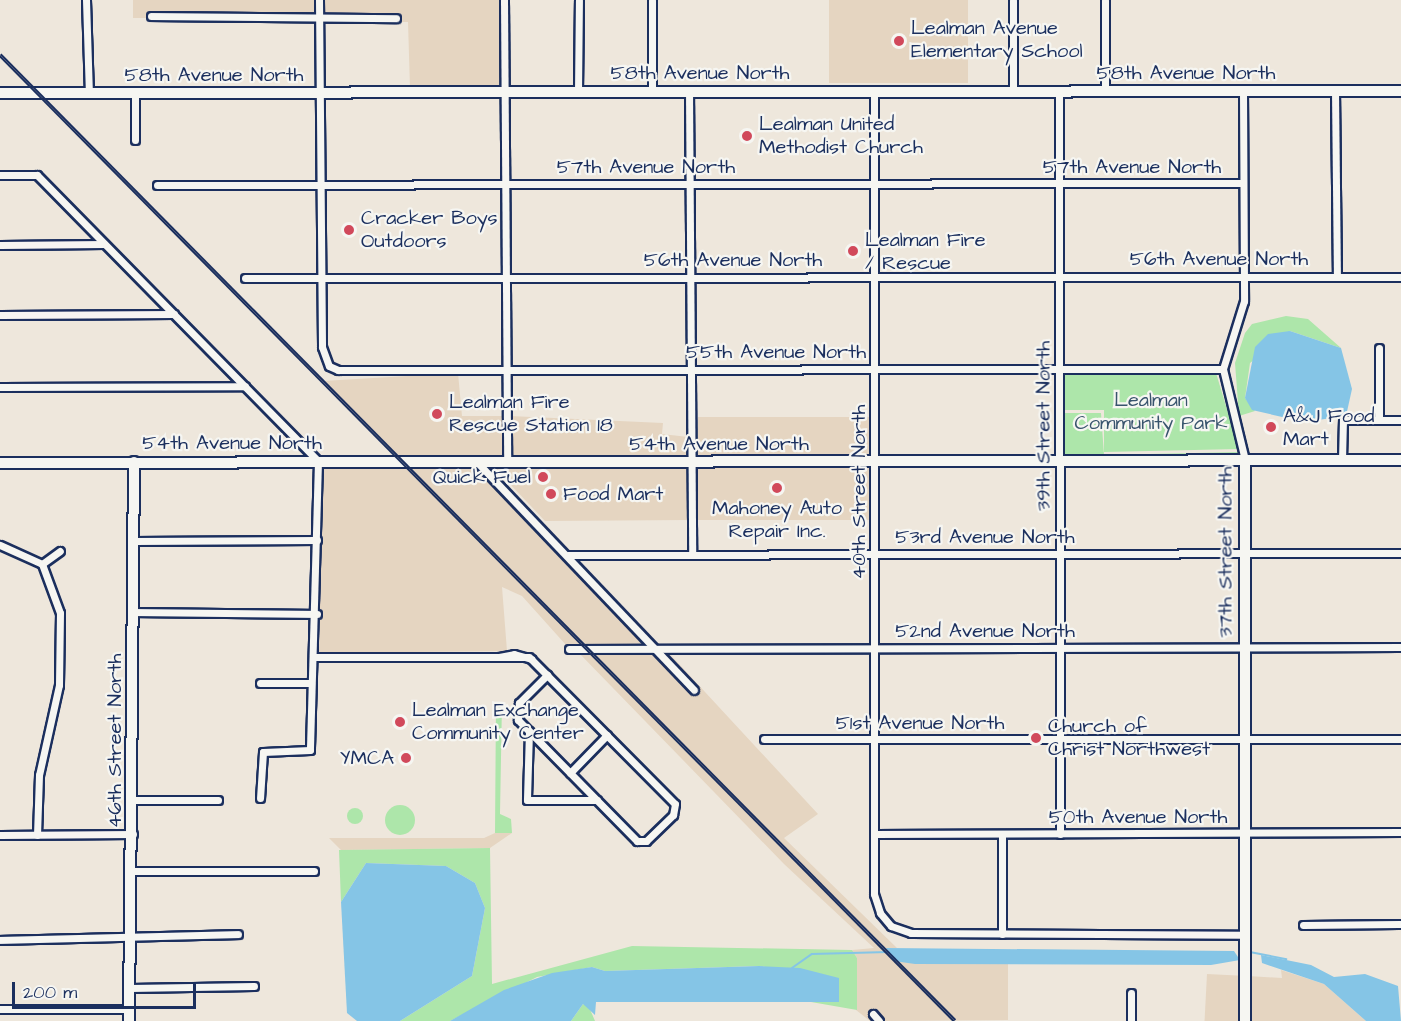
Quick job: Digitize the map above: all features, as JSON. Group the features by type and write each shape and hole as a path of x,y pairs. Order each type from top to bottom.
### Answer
{"street":[{"path":"86,0 89,94"},
{"path":"319,0 321,278"},
{"path":"504,0 507,461"},
{"path":"578,91 579,0"},
{"path":"652,0 652,91"},
{"path":"1013,0 1013,91"},
{"path":"1105,0 1105,91"},
{"path":"151,16 396,18"},
{"name":"40th Street North","path":"874,90 877,462 874,894 891,926 911,933 1002,934"},
{"name":"58th Avenue North","path":"0,93 1401,90"},
{"path":"689,91 692,554"},
{"name":"39th Street North","path":"1059,91 1061,183 1060,834"},
{"path":"1223,369 1241,322 1244,275 1243,91"},
{"path":"1335,91 1337,275"},
{"path":"135,94 135,140"},
{"path":"0,175 37,175 318,461 316,657 311,683 310,750 263,752 261,798"},
{"name":"57th Avenue North","path":"157,185 1242,183"},
{"path":"0,245 104,244"},
{"name":"56th Avenue North","path":"245,278 505,276 876,278 1244,275 1401,277"},
{"name":"55th Avenue North","path":"321,278 322,347 328,366 506,369 1223,369"},
{"path":"0,315 174,314"},
{"path":"1379,348 1379,420"},
{"name":"37th Street North","path":"1223,369 1245,460 1245,1021"},
{"path":"0,387 245,386"},
{"path":"1342,460 1343,420 1401,420"},
{"name":"54th Avenue North","path":"0,463 1401,460"},
{"path":"476,461 657,648 694,690"},
{"name":"46th Street North","path":"129,1021 133,834 134,462"},
{"path":"134,541 317,540"},
{"path":"0,545 42,564 60,613 60,655 55,715 39,775 38,835"},
{"path":"42,564 60,551"},
{"name":"53rd Avenue North","path":"568,555 1401,553"},
{"path":"134,612 317,614"},
{"name":"52nd Avenue North","path":"569,649 1401,647"},
{"path":"316,657 530,658 547,675 607,735 676,808 642,842 597,800 516,717 517,707 547,675"},
{"path":"260,683 311,683"},
{"path":"529,731 527,800 597,800"},
{"path":"570,773 607,735"},
{"name":"51st Avenue North","path":"764,739 1401,739"},
{"path":"133,800 218,800"},
{"name":"50th Avenue North","path":"874,834 1401,832"},
{"path":"0,835 133,834"},
{"path":"1002,834 1002,934 1244,938"},
{"path":"132,871 314,871"},
{"path":"1303,925 1401,924"},
{"path":"0,940 130,941 143,933 238,934"},
{"path":"130,988 254,986"},
{"path":"1131,993 1131,1021"},
{"path":"0,1009 129,1009"},
{"path":"873,1018 879,1021"}],"shaded area":[{"path":"133,0 316,0 316,14 149,13 148,18 133,18"},
{"path":"322,0 501,0 501,88 410,88 408,22 399,22 399,14 322,14"},
{"path":"507,0 510,0 510,88 508,88"},
{"name":"Lealman Avenue Elementary School","path":"829,0 968,0 968,83 829,83"},
{"path":"458,373 462,416 503,416 504,458 400,458 323,381"},
{"path":"510,416 663,423 662,434 688,437 688,458 510,458"},
{"path":"698,417 874,417 874,458 698,458"},
{"path":"322,465 474,465 649,645 566,645 522,596 502,587 507,651 319,653"},
{"path":"492,465 688,465 688,520 545,521"},
{"path":"694,465 874,465 874,520 694,520"},
{"path":"578,652 656,652 694,695 698,690 668,652 818,814 784,838 897,948 886,948 894,960 1008,964 1008,1020 884,1021 872,1009 870,1021 856,1010 857,958 852,950 874,948 784,864"},
{"path":"495,833 512,833 490,848 341,850 329,838 484,838"},
{"path":"1281,970 1324,984 1366,1021 1248,1021 1248,976 1282,978"},
{"path":"1207,974 1242,976 1240,1021 1205,1021"}],"green space":[{"path":"1286,316 1308,319 1341,348 1290,331 1250,363 1245,398 1255,411 1239,416 1235,363 1245,333 1252,324"},
{"name":"Lealman Community Park","path":"1063,371 1216,373 1239,449 1104,452 1104,410 1063,410"},
{"path":"1064,413 1101,413 1104,455 1240,452 1242,457 1064,457"},
{"path":"496,702 502,702 500,814 511,819 512,833 495,833"},
{"path":"400,805 411,809 415,820 411,831 400,835 389,831 385,820 389,809"},
{"path":"355,808 361,810 363,816 361,822 355,824 349,822 347,816 349,810"},
{"path":"490,848 492,984 632,946 852,950 857,958 857,1010 811,1002 838,1002 839,979 821,974 758,966 605,971 592,967 537,977 450,1021 400,1021 472,976 485,908 475,883 446,866 366,863 341,902 339,850"},
{"path":"583,1004 589,1007 595,1021 571,1021"}],"water":[{"path":"1290,331 1341,348 1352,389 1346,416 1304,422 1252,410 1245,398 1255,347 1268,334"},
{"path":"366,863 446,866 475,883 485,908 472,976 400,1021 357,1021 347,1013 341,902"},
{"path":"886,948 1234,951 1240,960 1211,965 915,964 894,961"},
{"path":"1261,955 1311,965 1334,977 1365,974 1398,986 1401,1021 1366,1021 1324,984 1262,963"},
{"path":"759,966 800,968 839,978 839,1002 596,1002 595,1015 583,1004 571,1021 450,1021 504,990 552,973 592,967 605,971"}],"waterway":[{"path":"792,968 812,954 888,952"},
{"path":"1250,952 1286,959"}],"railway":[{"path":"0,55 955,1021"}],"place":[{"name":"Lealman Avenue Elementary School","path":"899,41"},
{"name":"Lealman United Methodist Church","path":"747,136"},
{"name":"Cracker Boys Outdoors","path":"349,230"},
{"name":"Lealman Fire / Rescue","path":"853,251"},
{"name":"Lealman Fire Rescue Station 18","path":"437,414"},
{"name":"A&J Food Mart","path":"1271,427"},
{"name":"Quick Fuel","path":"543,477"},
{"name":"Mahoney Auto Repair Inc.","path":"777,488"},
{"name":"Food Mart","path":"551,494"},
{"name":"Lealman Exchange Community Center","path":"400,722"},
{"name":"Church of Christ Northwest","path":"1036,738"},
{"name":"YMCA","path":"406,758"}]}
